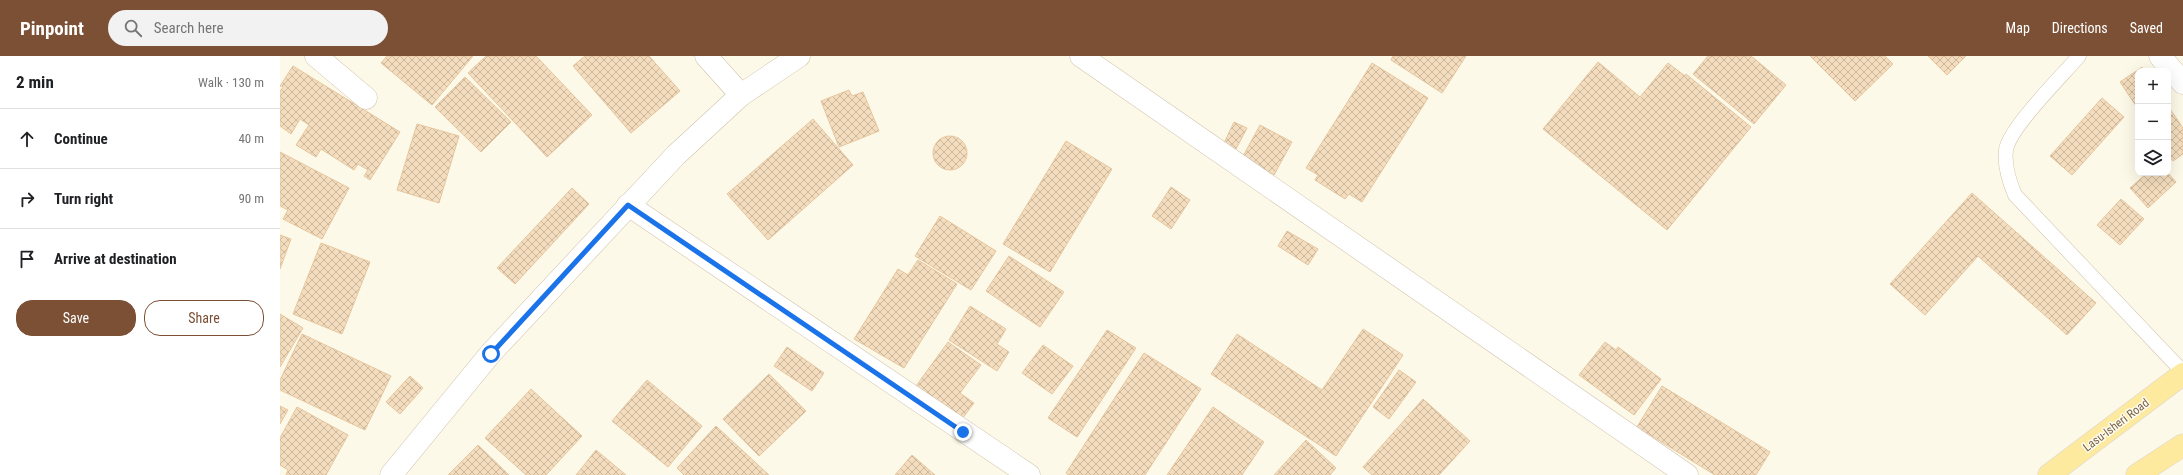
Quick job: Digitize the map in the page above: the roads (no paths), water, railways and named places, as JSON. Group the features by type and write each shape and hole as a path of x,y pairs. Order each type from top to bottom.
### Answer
{"main road":[{"name":"Lasu-Isheri Road","path":"2049,475 2183,373"},
{"path":"2137,475 2183,444"}],"street":[{"path":"316,56 366,98"},
{"path":"706,56 741,95"},
{"path":"391,475 491,354 676,155 741,95 799,56"},
{"path":"1081,56 1687,475"},
{"path":"2160,56 2183,82"},
{"path":"628,205 1029,475"}],"lane":[{"path":"2079,56 2020,123 2006,149 2007,173 2015,195 2183,373"}]}
